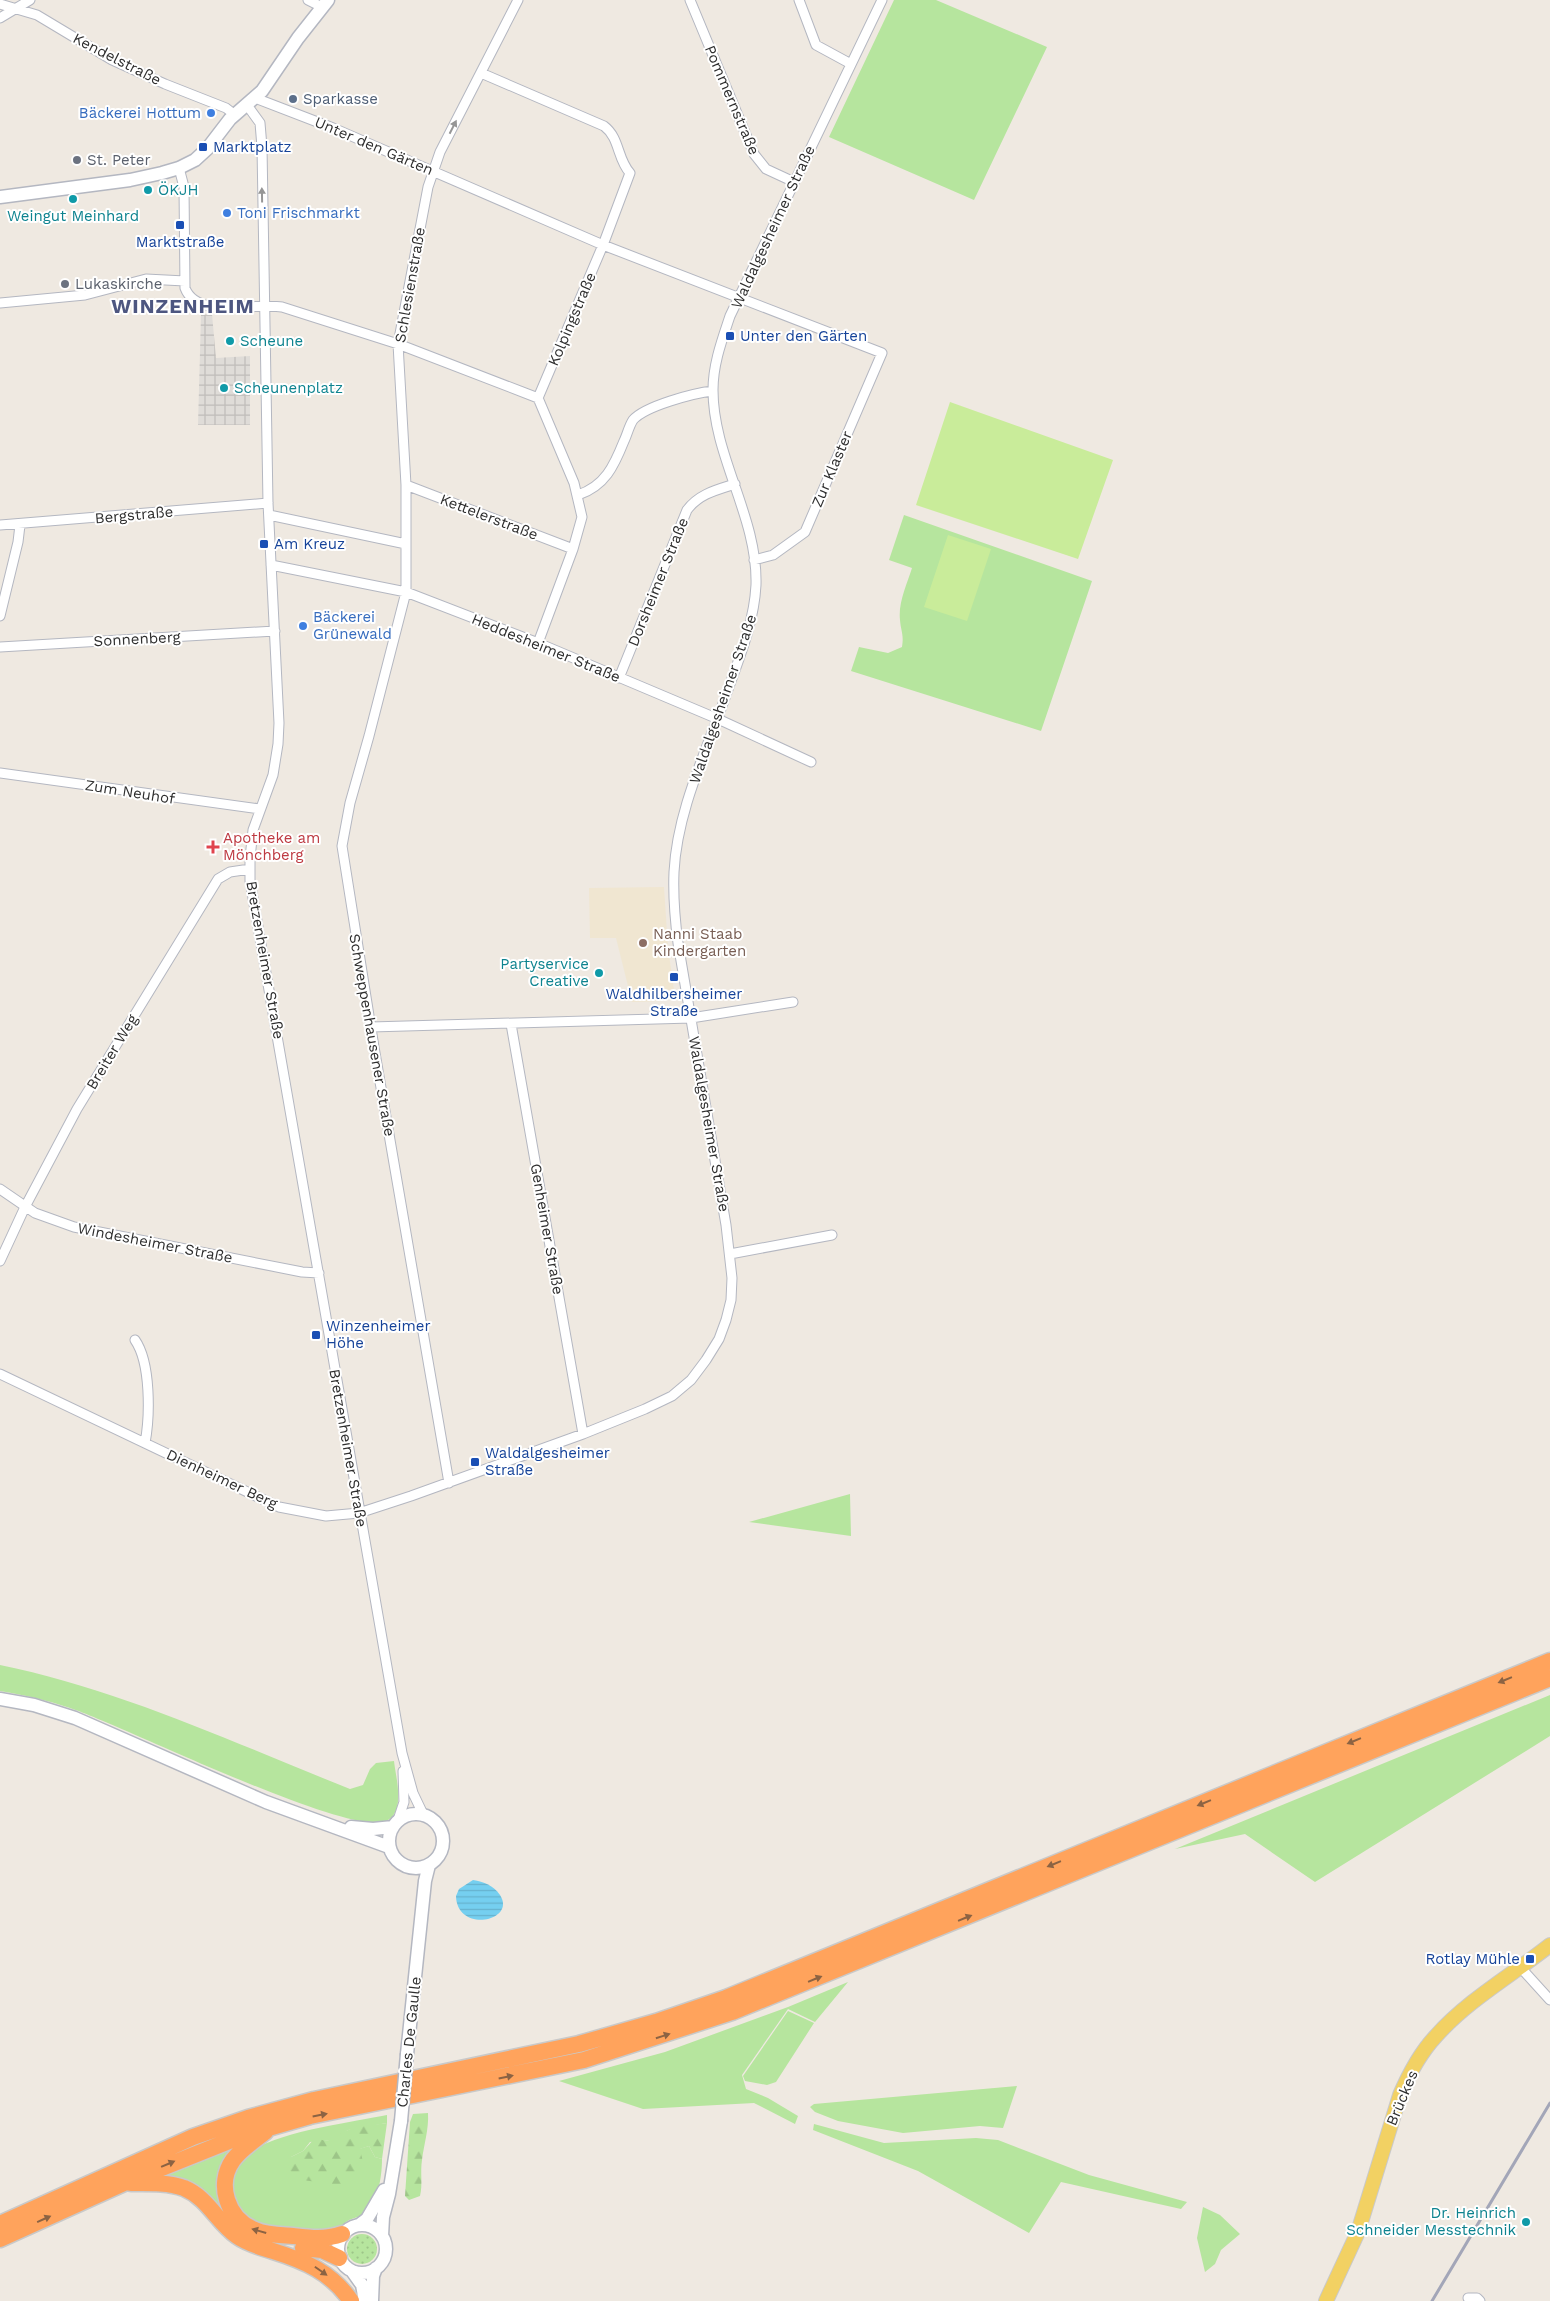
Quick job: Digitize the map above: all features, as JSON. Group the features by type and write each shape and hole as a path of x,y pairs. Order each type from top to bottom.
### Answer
{"highway":[{"path":"0,2224 193,2137 248,2118 314,2100 578,2044 656,2022 726,1998 1550,1662"},
{"path":"0,2239 193,2154 272,2126 584,2060 732,2012 1550,1678"},
{"path":"272,2126 239,2153 230,2166 225,2188 231,2210 242,2222 264,2233 323,2239 342,2234"},
{"path":"124,2183 166,2184 191,2192 205,2202 234,2234 246,2242 312,2265 334,2280 351,2301"},
{"path":"260,2247 322,2250 339,2258"}],"main road":[{"name":"Brückes","path":"1326,2301 1358,2232 1391,2121 1408,2077 1435,2036 1469,2006 1550,1946"}],"street":[{"path":"0,18 30,0"},
{"path":"0,197 130,180 179,168 195,160 208,149 235,115 251,102 325,4 308,0"},
{"name":"Schlesienstraße","path":"406,592 406,485 398,344 432,171 518,0"},
{"name":"Pommernstraße","path":"690,0 754,154 766,169 794,182"},
{"path":"799,0 816,45 851,64"},
{"name":"Waldalgesheimer Straße","path":"359,1513 449,1483 583,1434 646,1409 672,1396 691,1380 715,1346 726,1320 731,1300 730,1254 677,935 674,872 685,811 751,622 756,584 751,541 718,430 713,391 717,356 730,316 882,0"},
{"name":"Kendelstraße","path":"0,4 37,15 112,60 165,84 226,108 235,115"},
{"name":"Kolpingstraße","path":"481,73 611,130 624,166 630,173 603,245 538,398"},
{"name":"Unter den Gärten","path":"251,102 333,128 603,245 882,353"},
{"name":"Bretzenheimer Straße","path":"251,102 261,128 268,503 279,736 272,775 253,830 250,869 359,1513 402,1753 413,1792 423,1814"},
{"path":"179,168 184,187 185,288 190,296 204,306 216,308 264,305 282,308 398,344 538,398 578,495 581,523 538,642"},
{"path":"0,303 85,296 146,279 185,281"},
{"name":"Zur Klaster","path":"754,560 773,556 805,532 882,353"},
{"path":"578,495 597,487 606,477 614,466 635,418 655,408 692,395 713,391"},
{"name":"Dorsheimer Straße","path":"619,678 687,510 692,502 704,494 735,484"},
{"name":"Kettelerstraße","path":"406,485 573,549"},
{"name":"Bergstraße","path":"0,525 20,525 268,503"},
{"path":"269,515 406,544"},
{"path":"0,616 18,542 20,525"},
{"name":"Heddesheimer Straße","path":"271,565 406,592 538,642 718,719 811,762"},
{"name":"Schweppenhausener Straße","path":"406,592 350,803 343,838 344,862 449,1483"},
{"name":"Sonnenberg","path":"0,647 275,631"},
{"name":"Zum Neuhof","path":"0,773 260,809"},
{"name":"Breiter Weg","path":"0,1261 25,1207 77,1109 218,879 230,872 250,869"},
{"path":"371,1027 691,1018 793,1002"},
{"name":"Genheimer Straße","path":"511,1024 583,1434"},
{"name":"Windesheimer Straße","path":"0,1189 25,1207 49,1219 98,1234 302,1272 319,1273"},
{"path":"730,1254 832,1234"},
{"path":"135,1340 142,1350 145,1362 148,1428 146,1443"},
{"name":"Dienheimer Berg","path":"0,1374 279,1507 326,1516 359,1513"},
{"path":"0,1699 34,1706 75,1718 266,1802 389,1847"},
{"name":"Bretzenheimer Straße","path":"395,1824 404,1802 402,1753"},
{"path":"319,1821 362,1828 395,1824 410,1814 423,1814 434,1820 443,1835 441,1853 429,1865 419,1868 409,1867 397,1860 389,1847 389,1836 395,1824"},
{"name":"Charles De Gaulle","path":"382,2236 383,2217 394,2167 401,2121 421,1916 429,1865"},
{"name":"Charles De Gaulle","path":"409,1867 417,1886 421,1916"},
{"path":"1521,1968 1550,2000"},
{"name":"Charles De Gaulle","path":"358,2225 367,2219 376,2207 394,2167"},
{"path":"365,2301 362,2285 339,2258 338,2246 342,2234 358,2225 372,2227 382,2236 385,2243 385,2255 373,2276 372,2301"},
{"path":"352,2271 362,2273 376,2268"},
{"path":"1468,2298 1477,2298 1480,2301"}],"shaded area":[{"name":"Scheunenplatz","path":"212,314 216,358 250,356 250,425 198,425 201,315"},
{"name":"Nanni Staab Kindergarten","path":"664,887 668,948 674,990 672,998 666,1001 632,1002 616,938 590,938 589,888"}],"green space":[{"path":"894,0 936,0 1047,47 974,200 829,137"},
{"path":"950,402 1113,460 1078,559 916,505"},
{"path":"904,515 1092,581 1041,731 851,671 859,647 888,653 902,647 900,607 912,568 889,560"},
{"path":"948,535 991,549 967,621 924,607"},
{"path":"850,1494 851,1536 749,1522"},
{"path":"0,1665 45,1675 133,1703 221,1736 350,1789 363,1785 370,1769 376,1763 394,1761 398,1786 396,1810 392,1817 386,1821 364,1822 328,1813 283,1797 97,1718 53,1703 0,1691"},
{"path":"1550,1695 1550,1736 1315,1882 1245,1834 1175,1849"},
{"path":"848,1982 815,2022 788,2009 742,2075 746,2089 768,2098 798,2116 795,2124 754,2103 643,2109 559,2081 665,2052 788,2007"},
{"path":"788,2011 814,2023 776,2082 767,2085 745,2081 743,2076"},
{"path":"1017,2086 1003,2128 980,2126 903,2133 838,2121 815,2112 810,2107 814,2104"},
{"path":"428,2113 421,2165 420,2196 409,2200 405,2196 410,2122 413,2114"},
{"path":"387,2115 387,2123 348,2130 334,2140 310,2142 303,2151 291,2157 359,2149 369,2146 375,2157 382,2159 381,2174 376,2197 363,2215 349,2220 335,2229 318,2231 270,2227 255,2223 243,2213 234,2197 233,2178 236,2169 249,2153 277,2139 295,2134"},
{"path":"387,2123 382,2159 375,2157 369,2146 360,2149 363,2162 357,2182 348,2186 302,2180 282,2165 291,2157 303,2151 316,2137 329,2140 352,2128"},
{"path":"814,2124 884,2143 976,2138 998,2140 1089,2175 1187,2202 1181,2209 1061,2182 1029,2233 918,2171 813,2130"},
{"path":"233,2148 227,2157 227,2214 159,2175"},
{"path":"1203,2207 1220,2215 1240,2234 1221,2250 1215,2264 1205,2272 1197,2238"},
{"path":"362,2234 373,2238 377,2249 373,2260 362,2264 351,2260 347,2249 351,2238"}],"water":[{"path":"473,1880 488,1884 500,1895 503,1904 500,1911 494,1917 485,1920 475,1919 466,1916 459,1908 456,1896 459,1889"}],"railway":[{"path":"1432,2301 1550,2103"}],"place":[{"name":"Sparkasse","path":"293,99"},
{"name":"Bäckerei Hottum","path":"211,113"},
{"name":"Marktplatz","path":"203,147"},
{"name":"St. Peter","path":"77,160"},
{"name":"ÖKJH","path":"148,190"},
{"name":"Weingut Meinhard","path":"73,199"},
{"name":"Toni Frischmarkt","path":"227,213"},
{"name":"Marktstraße","path":"180,225"},
{"name":"Lukaskirche","path":"65,284"},
{"name":"Unter den Gärten","path":"730,336"},
{"name":"Scheune","path":"230,341"},
{"name":"Scheunenplatz","path":"224,388"},
{"name":"Am Kreuz","path":"264,544"},
{"name":"Bäckerei Grünewald","path":"303,626"},
{"name":"Apotheke am Mönchberg","path":"213,847"},
{"name":"Nanni Staab Kindergarten","path":"643,943"},
{"name":"Partyservice Creative","path":"599,973"},
{"name":"Waldhilbersheimer Straße","path":"674,977"},
{"name":"Winzenheimer Höhe","path":"316,1335"},
{"name":"Waldalgesheimer Straße","path":"475,1462"},
{"name":"Rotlay Mühle","path":"1530,1959"},
{"name":"Dr. Heinrich Schneider Messtechnik","path":"1526,2222"}],"district":[{"name":"WINZENHEIM","path":"183,306"}]}
